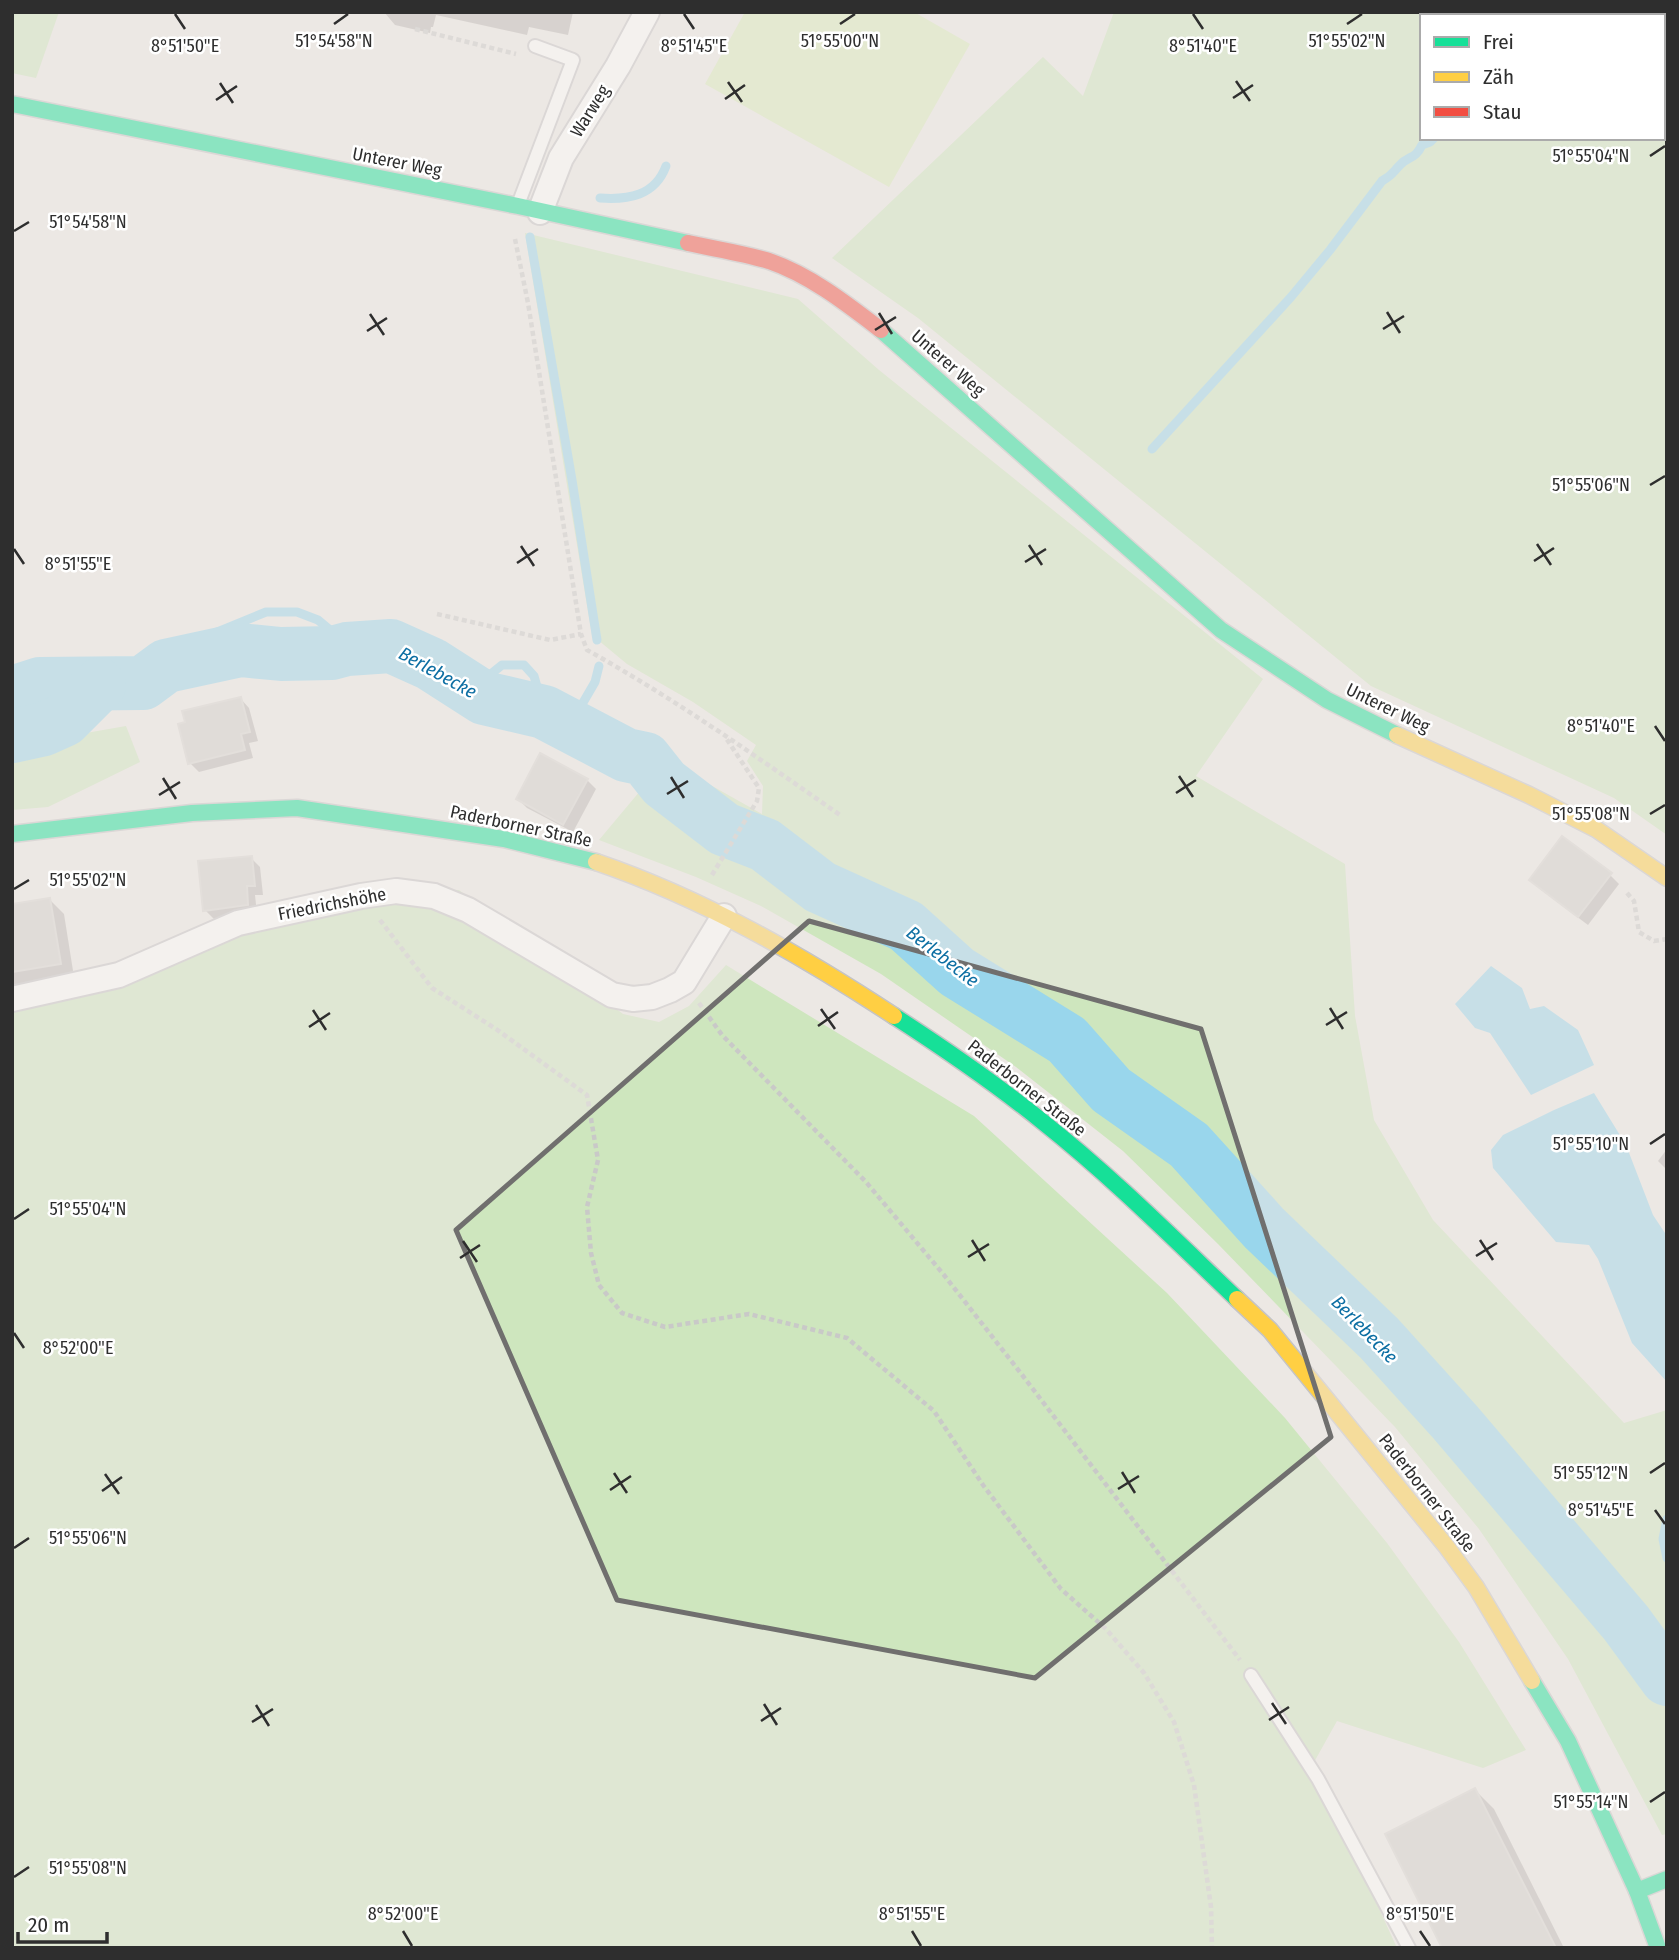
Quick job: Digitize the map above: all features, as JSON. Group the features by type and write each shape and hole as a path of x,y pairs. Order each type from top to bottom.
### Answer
{"main road":[{"name":"Unterer Weg","path":"12,104 529,209 768,261 792,271 861,313 901,346 1221,630 1327,700 1596,829 1667,878"},
{"name":"Paderborner Straße","path":"12,834 192,813 297,808 504,839 598,863 724,915 840,980 948,1051 1042,1121 1116,1184 1270,1330 1438,1536 1476,1587 1568,1741 1637,1891 1658,1948"},
{"path":"1637,1891 1667,1879"},
{"path":"1648,1919 1667,1915"}],"street":[{"name":"Warweg","path":"529,209 618,65 647,12"},
{"name":"Friedrichshöhe","path":"12,999 119,975 238,923 396,891 434,897 468,910 612,995 633,999 652,997 684,982"},
{"path":"684,982 724,915"}],"lane":[{"path":"529,209 573,60 535,46"},
{"path":"1251,1675 1318,1779 1409,1948"}],"path":[{"path":"415,29 518,55"},
{"path":"529,209 514,238 528,303 581,634 587,650 723,734 840,815"},
{"path":"437,614 550,640 581,634"},
{"path":"722,857 754,807 759,788 723,734"},
{"path":"1624,891 1634,901 1639,932 1654,941 1667,939"},
{"path":"361,896 432,988 496,1029 587,1095 598,1160 587,1207 591,1253 599,1285 622,1313 664,1327 750,1314 847,1338 934,1411 983,1485 1061,1589 1106,1629 1144,1673 1174,1723 1194,1785 1211,1907 1212,1948"},
{"path":"684,982 722,1035 866,1182 936,1265 1024,1376 1251,1675"}],"highlighted area":[{"path":"809,921 1201,1029 1331,1437 1035,1678 617,1600 456,1230"}],"green space":[{"path":"12,12 59,12 36,78 12,73"},
{"path":"745,12 914,12 970,44 889,187 705,84"},
{"path":"1114,12 1667,12 1667,835 1614,798 1371,686 918,318 832,258 1043,57 1083,96"},
{"path":"525,233 798,299 879,370 1263,679 1196,776 1345,864 1355,1016 1374,1120 1433,1220 1624,1423 1667,1410 1667,1834 1662,1835 1568,1659 1479,1529 1395,1427 1218,1244 1123,1151 1016,1067 881,974 761,906 696,877 599,840 666,760 762,814 763,786 747,761 756,745 693,702 627,664 592,635"},
{"path":"126,726 140,762 48,807 12,810 12,746"},
{"path":"394,889 459,890 623,1014 659,1022 689,1006 726,965 974,1116 1167,1293 1285,1418 1387,1543 1459,1642 1526,1750 1483,1768 1337,1721 1313,1764 1397,1948 12,1948 12,1006 270,922"}],"water":[{"path":"1491,966 1522,988 1530,1009 1544,1006 1578,1030 1594,1065 1531,1095 1490,1033 1475,1028 1455,1004"},
{"path":"1594,1093 1626,1145 1653,1215 1667,1236 1667,1382 1632,1343 1598,1259 1589,1245 1556,1242 1493,1168 1491,1150 1503,1135"}],"building":[{"path":"241,697 250,732 241,734 245,750 188,764 178,724 185,722 182,711"},
{"path":"540,753 588,779 563,825 516,799"},
{"path":"1562,836 1612,873 1578,917 1529,880"},
{"path":"252,856 255,886 247,886 248,905 203,911 198,861"},
{"path":"50,898 61,964 12,972 12,904"},
{"path":"1475,1788 1556,1948 1442,1948 1385,1834"}],"waterway":[{"path":"1152,449 1291,297 1382,181 1417,153 1422,145 1432,140"},
{"path":"600,198 630,197 648,190 666,166"},
{"path":"530,237 597,640"},
{"path":"166,666 193,642 266,612 297,612 318,620 342,640 347,649"},
{"name":"Berlebecke","path":"12,693 40,684 143,683 166,666 240,650 281,654 332,653 347,649 391,646 431,664 484,698 544,712 626,755 645,759 664,783 724,829 765,845 820,887 906,926 957,972 1067,1040 1111,1090 1189,1145 1264,1228 1379,1338 1455,1422 1626,1623 1667,1679"},
{"path":"471,690 502,665 524,665 534,676 544,712"},
{"path":"570,725 595,682 599,666"},
{"path":"12,736 44,729 64,720 99,685"},
{"path":"1667,1519 1663,1539 1667,1558"},
{"name":"Berlebecke","path":"1663,1673 1667,1671"}],"traffic: fast":[{"path":"12,104 688,243"},
{"path":"881,330 1221,630 1327,700 1397,735"},
{"path":"12,834 192,813 297,808 504,839 596,862"},
{"path":"894,1016 988,1080 1068,1143 1142,1208 1237,1299"},
{"path":"1532,1681 1568,1741 1637,1891 1658,1948"},
{"path":"1637,1891 1667,1879"}],"traffic: slow":[{"path":"1397,735 1529,795 1596,829 1667,878"},
{"path":"596,862 712,910 787,950 894,1016"},
{"path":"1237,1299 1270,1330 1446,1546 1476,1587 1532,1681"}],"traffic: jam":[{"path":"688,243 749,256 784,267 828,291 881,330"}]}
